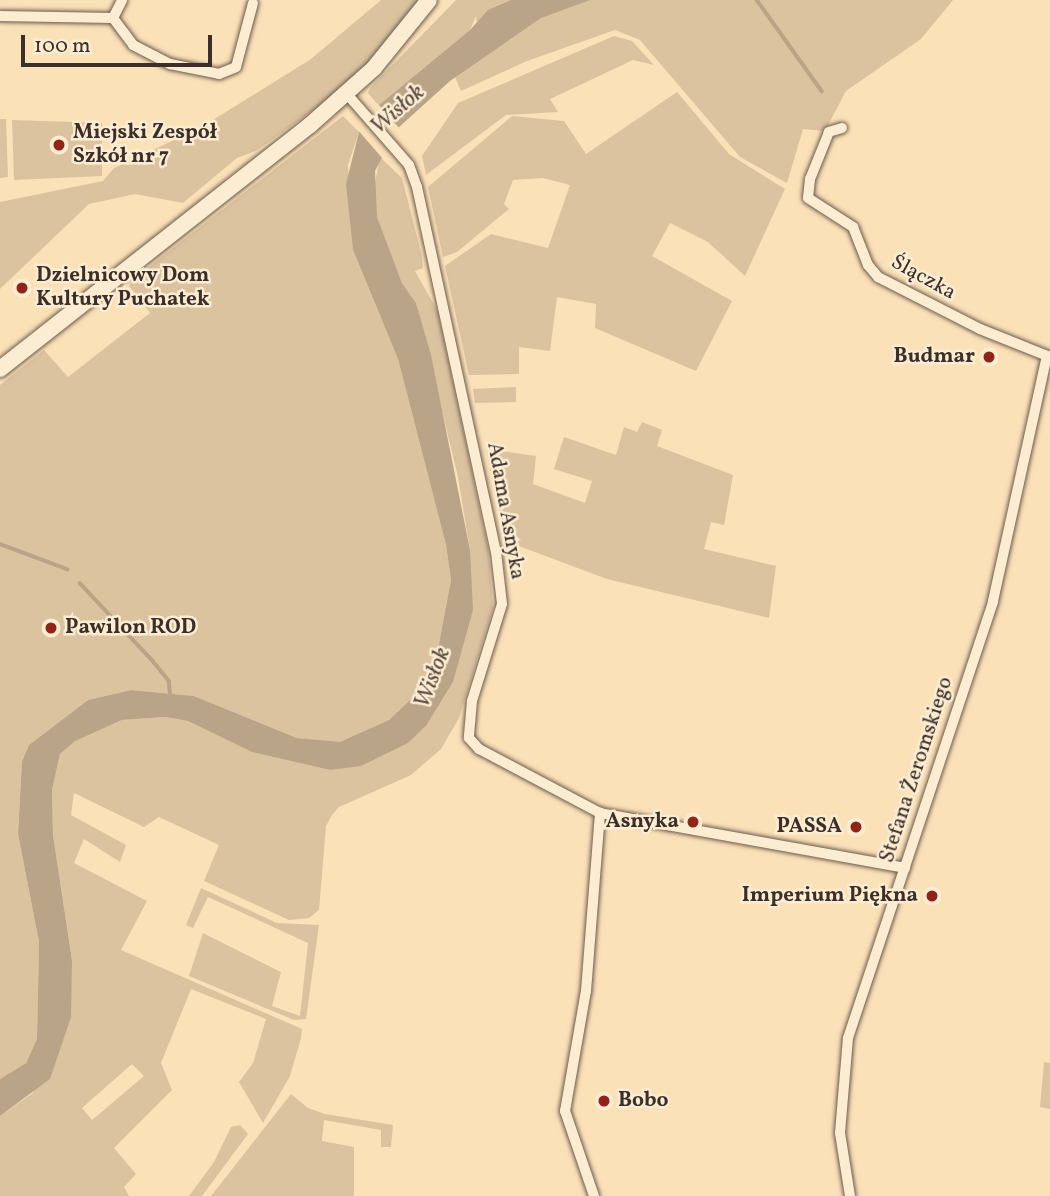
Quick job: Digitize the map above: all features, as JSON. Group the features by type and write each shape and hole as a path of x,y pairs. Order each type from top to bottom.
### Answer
{"street":[{"path":"113,18 122,0"},
{"path":"0,369 351,98 429,0"},
{"path":"113,18 132,45 170,64 219,74 236,67 253,3"},
{"path":"0,16 113,18"},
{"name":"Adama Asnyka","path":"351,98 409,164 461,386 501,595 491,651 472,701 469,738 479,749 600,813 905,868"},
{"name":"Ślączka","path":"842,128 829,132 810,179 808,198 853,227 868,265 878,277 980,329 1048,357"},
{"name":"Stefana Żeromskiego","path":"850,1196 840,1132 843,1061 860,996 993,601 1048,357"},
{"path":"594,1196 565,1111 586,991 600,813"}],"shaded area":[{"path":"381,0 429,0 348,85 256,151 237,158 183,203 135,194 89,204 0,289 0,202 103,181 114,168 200,128 311,59"},
{"path":"456,0 953,0 921,39 846,91 825,131 803,129 787,183 740,157 640,40 615,30 527,61 461,91 453,72 481,52 476,16 470,30 379,106 368,93 370,88"},
{"path":"614,36 632,41 654,65 633,60 550,99 558,112 506,115 426,175 422,156 458,103"},
{"path":"677,92 729,154 785,189 745,276 708,242 670,223 652,256 732,301 696,371 595,328 596,304 557,297 550,351 519,347 519,374 469,375 445,266 491,234 548,248 570,185 543,178 513,180 504,204 509,209 457,252 443,257 428,187 512,116 564,121 586,154"},
{"path":"343,116 359,132 348,165 353,250 398,359 446,545 451,580 435,665 411,699 389,720 340,743 297,738 194,696 131,690 88,700 29,745 22,761 18,834 39,942 37,1039 26,1063 0,1079 0,385 44,350 68,377 150,313 129,286 132,280"},
{"path":"0,119 6,119 8,177 0,178"},
{"path":"12,120 102,123 102,176 14,180"},
{"path":"380,157 402,178 422,256 423,268 415,271 438,312 488,548 493,607 459,718 441,749 411,775 339,807 332,815 326,826 319,910 309,918 289,920 204,881 219,845 159,817 144,827 74,793 71,815 126,845 120,862 84,839 74,863 147,901 121,950 302,1029 301,1038 290,1076 263,1123 239,1082 253,1063 266,1019 191,989 161,1063 172,1090 114,1148 136,1174 124,1187 129,1196 0,1196 0,1116 33,1093 72,959 53,835 52,790 60,754 75,740 122,720 165,717 188,721 253,752 330,770 408,743 426,726 453,682 470,550 458,477 416,303 402,283 376,216 374,188","holes":["132,1064 144,1076 92,1120 82,1108"]},
{"path":"516,387 516,402 475,403 473,389"},
{"path":"642,422 662,430 657,446 733,475 724,525 711,522 704,549 776,566 769,618 607,579 505,541 486,449 536,456 533,484 585,503 592,481 554,469 564,437 616,455 624,427 637,432"},
{"path":"201,888 277,923 319,925 306,1019 294,1020 189,976 203,933 281,972 272,1006 300,1016 308,943 208,897 193,928 186,925"},
{"path":"1044,1062 1050,1063 1050,1109 1040,1107"},
{"path":"291,1094 308,1108 325,1114 393,1125 391,1147 381,1147 381,1130 324,1120 322,1141 354,1147 354,1196 211,1196"},
{"path":"240,1125 248,1134 202,1196 189,1196 214,1162 231,1127"}],"water":[{"name":"Wisłok","path":"511,0 590,0 541,18 450,81 398,128 375,171 377,217 402,283 416,303 431,355 470,550 473,610 453,682 426,726 408,743 361,766 330,770 252,752 188,721 165,717 122,720 75,741 60,754 52,790 53,835 72,960 71,1017 50,1079 0,1116 0,1079 26,1063 37,1039 39,942 18,834 22,761 29,745 88,700 131,690 194,696 297,738 340,742 389,720 411,699 435,665 451,580 446,545 398,359 353,250 346,184 359,132 378,106 470,30 488,10"}],"pier":[{"path":"377,103 401,130 383,159 357,129"}],"waterway":[{"path":"757,0 822,91"},
{"path":"0,544 67,569"},
{"path":"80,583 169,681 171,697"}],"place":[{"name":"Miejski Zespół Szkół nr 7","path":"59,145"},
{"name":"Dzielnicowy Dom Kultury Puchatek","path":"22,288"},
{"name":"Budmar","path":"989,357"},
{"name":"Pawilon ROD","path":"51,628"},
{"name":"Asnyka","path":"693,822"},
{"name":"PASSA","path":"856,827"},
{"name":"Imperium Piękna","path":"932,896"},
{"name":"Bobo","path":"604,1101"}]}
